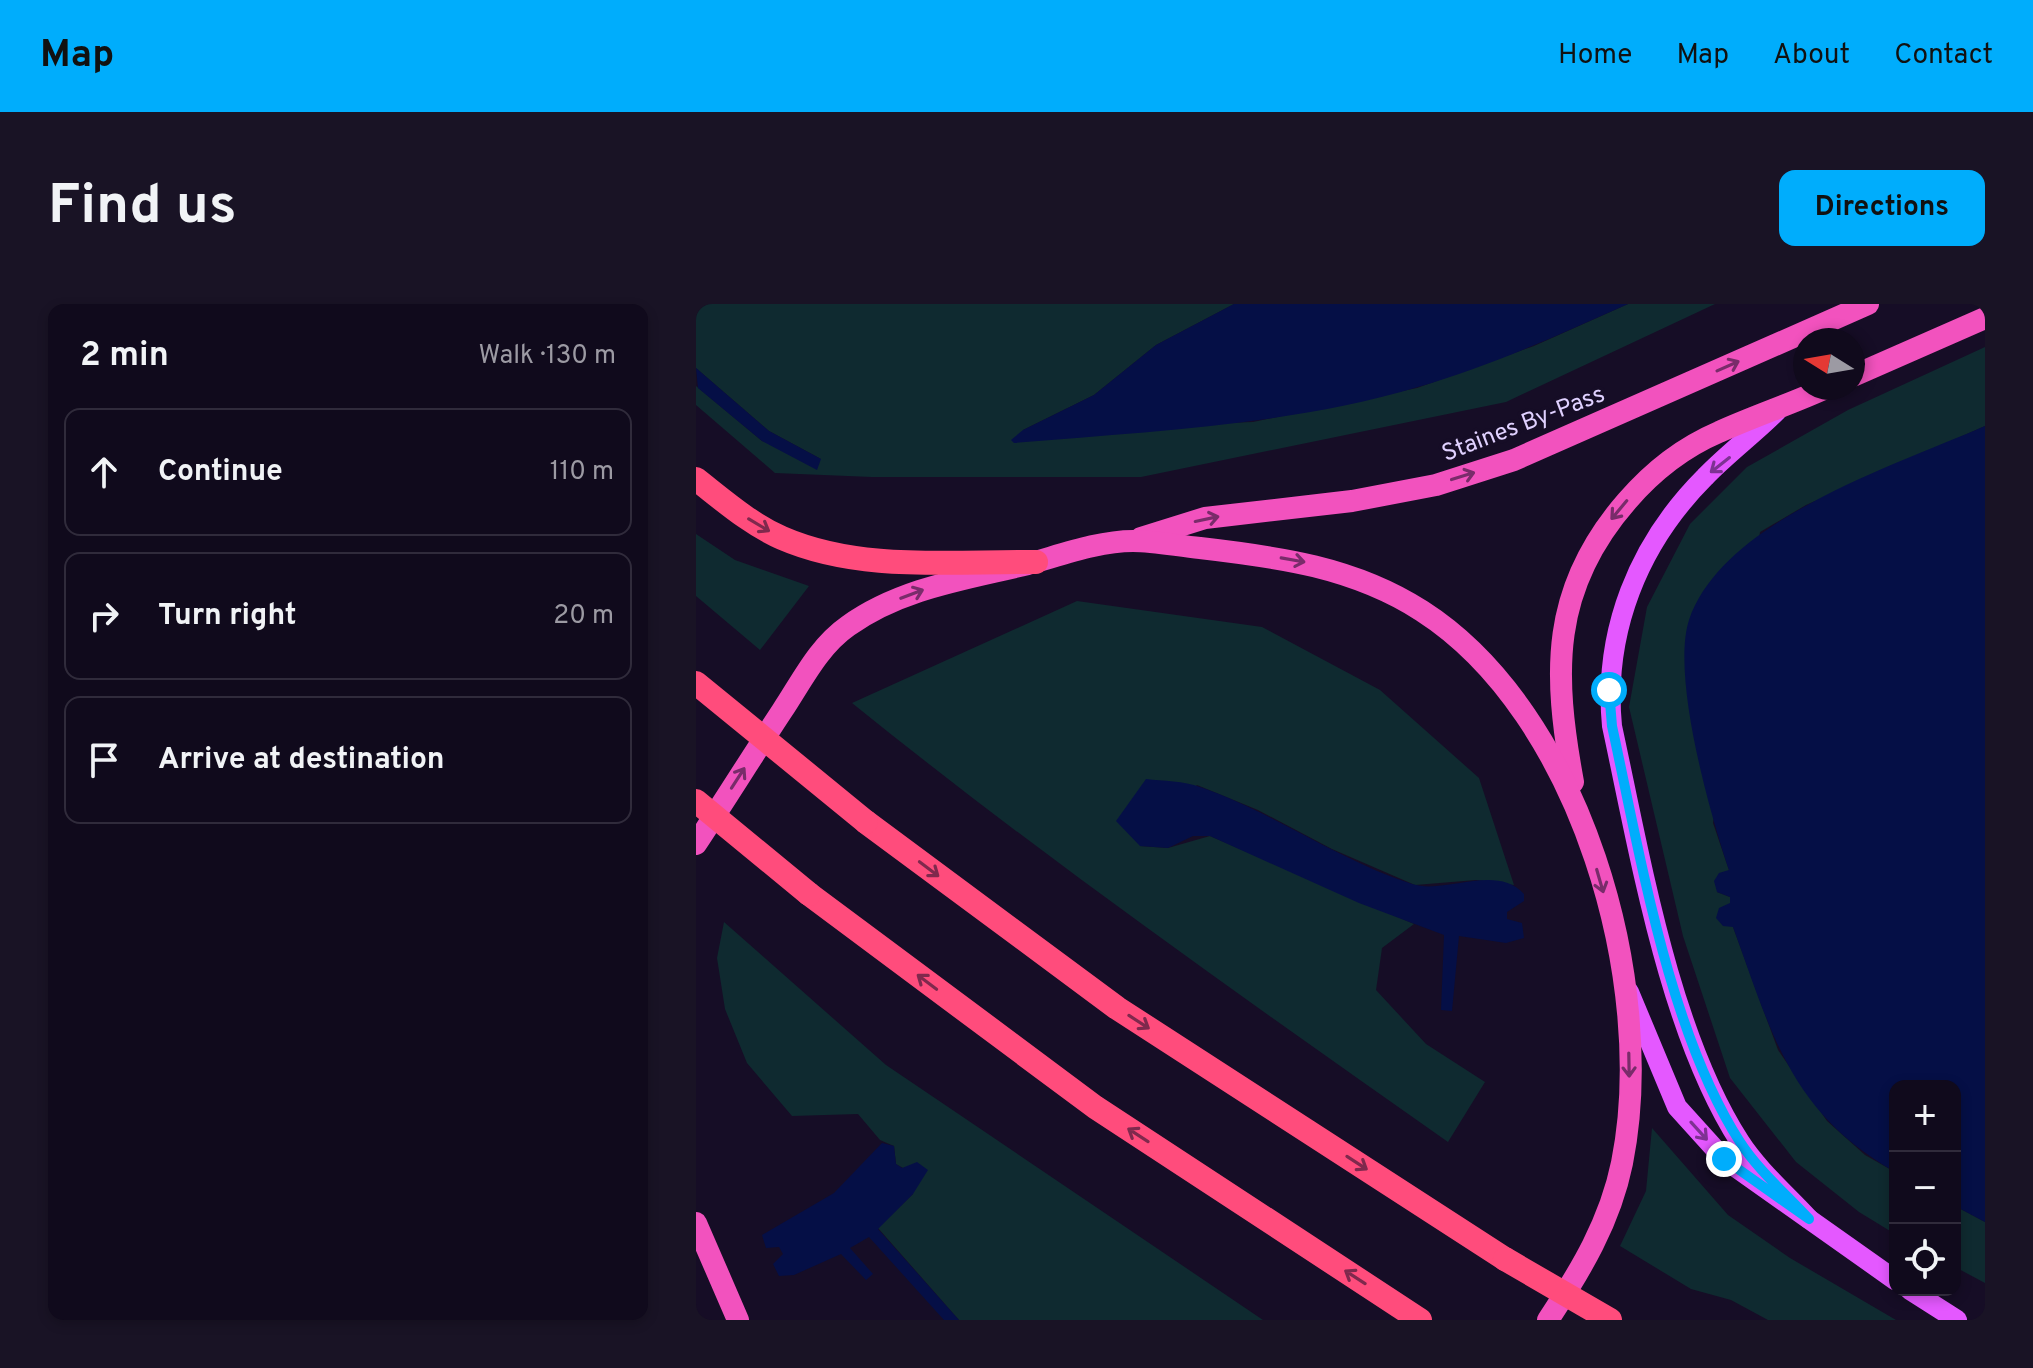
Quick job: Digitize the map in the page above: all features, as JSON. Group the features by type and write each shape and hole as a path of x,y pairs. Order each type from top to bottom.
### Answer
{"highway":[{"name":"Staines By-Pass","path":"1132,541 1205,518 1352,501 1436,485 1514,460 1868,304"},
{"path":"1865,371 1985,318"},
{"path":"1548,1320 1599,1238 1622,1161 1629,1075 1627,987 1578,807 1565,736 1561,652 1575,582 1588,553 1612,518 1664,464 1718,432 1800,400"},
{"path":"696,479 751,521 779,537 845,558 1036,562"},
{"path":"696,844 815,657 846,627 887,604 946,581 1132,541 1310,564 1349,575 1422,611 1468,648 1511,696 1541,737 1578,807"},
{"path":"696,683 866,822 1117,1008 1505,1259 1610,1320"},
{"path":"696,801 809,894 1095,1107 1420,1320"},
{"path":"696,1223 738,1320"}],"main road":[{"path":"1777,411 1681,503 1653,545 1632,583 1621,615 1609,690 1612,726 1658,922 1704,1076 1742,1144 1809,1219"},
{"path":"1627,987 1677,1107 1724,1159 1889,1276"},
{"path":"1919,1296 1957,1320"}],"green space":[{"path":"696,304 1234,304 1156,345 1094,395 1023,430 1253,422 1417,388 1534,346 1628,304 1715,304 1506,402 1141,477 872,477 775,473 696,405 696,386 762,441 821,459 769,431 696,368"},
{"path":"1985,347 1985,426 1806,505 1760,532 1713,823 1729,870 1717,892 1730,897 1733,927 1778,1050 1827,1121 1865,1155 1889,1169 1889,1230 1859,1212 1796,1162 1730,1078 1683,936 1629,707 1647,607 1690,524 1747,467 1848,410"},
{"path":"696,534 735,560 809,586 760,650 696,596"},
{"path":"1077,601 1262,627 1380,690 1479,778 1514,885 1476,880 1415,885 1332,849 1258,810 1197,785 1140,846 1168,848 1210,836 1414,924 1382,948 1376,990 1426,1044 1485,1082 1448,1142 1072,873 852,703"},
{"path":"724,922 886,1065 1263,1320 959,1320 878,1228 913,1194 903,1168 896,1164 894,1146 880,1140 858,1114 792,1116 747,1063 725,1009 717,958"},
{"path":"1652,1128 1728,1215 1790,1258 1896,1320 1768,1320 1731,1300 1691,1289 1620,1246 1646,1191"},
{"path":"1961,1209 1985,1222 1985,1283 1961,1270"}],"shaded area":[{"path":"1234,304 1628,304 1471,370 1369,400 1319,411 1218,425 1014,443 1011,440 1023,430 1094,395 1156,345"},
{"path":"696,368 769,431 821,459 817,470 762,441 698,388"},
{"path":"1985,426 1985,1222 1961,1209 1961,1080 1889,1080 1889,1168 1859,1149 1831,1123 1789,1067 1760,1002 1733,927 1723,926 1716,918 1719,908 1730,903 1730,897 1717,892 1714,881 1719,873 1729,870 1703,781 1689,709 1685,645 1689,620 1708,585 1737,553 1774,525 1860,479"},
{"path":"1146,779 1187,784 1227,797 1358,862 1412,884 1439,886 1485,880 1513,885 1524,894 1524,901 1507,912 1507,919 1522,923 1524,938 1506,943 1459,936 1452,1011 1441,1010 1444,935 1359,903 1210,836 1193,836 1168,848 1140,846 1116,821"},
{"path":"882,1143 894,1146 896,1164 902,1168 917,1162 928,1170 913,1194 878,1229 959,1320 944,1320 869,1237 850,1248 873,1274 866,1280 841,1254 794,1275 779,1276 773,1264 783,1254 779,1247 766,1248 762,1235 834,1193"}],"route":[{"path":"1609,690 1612,726 1661,937 1704,1076 1742,1144 1809,1219 1724,1159"}]}
